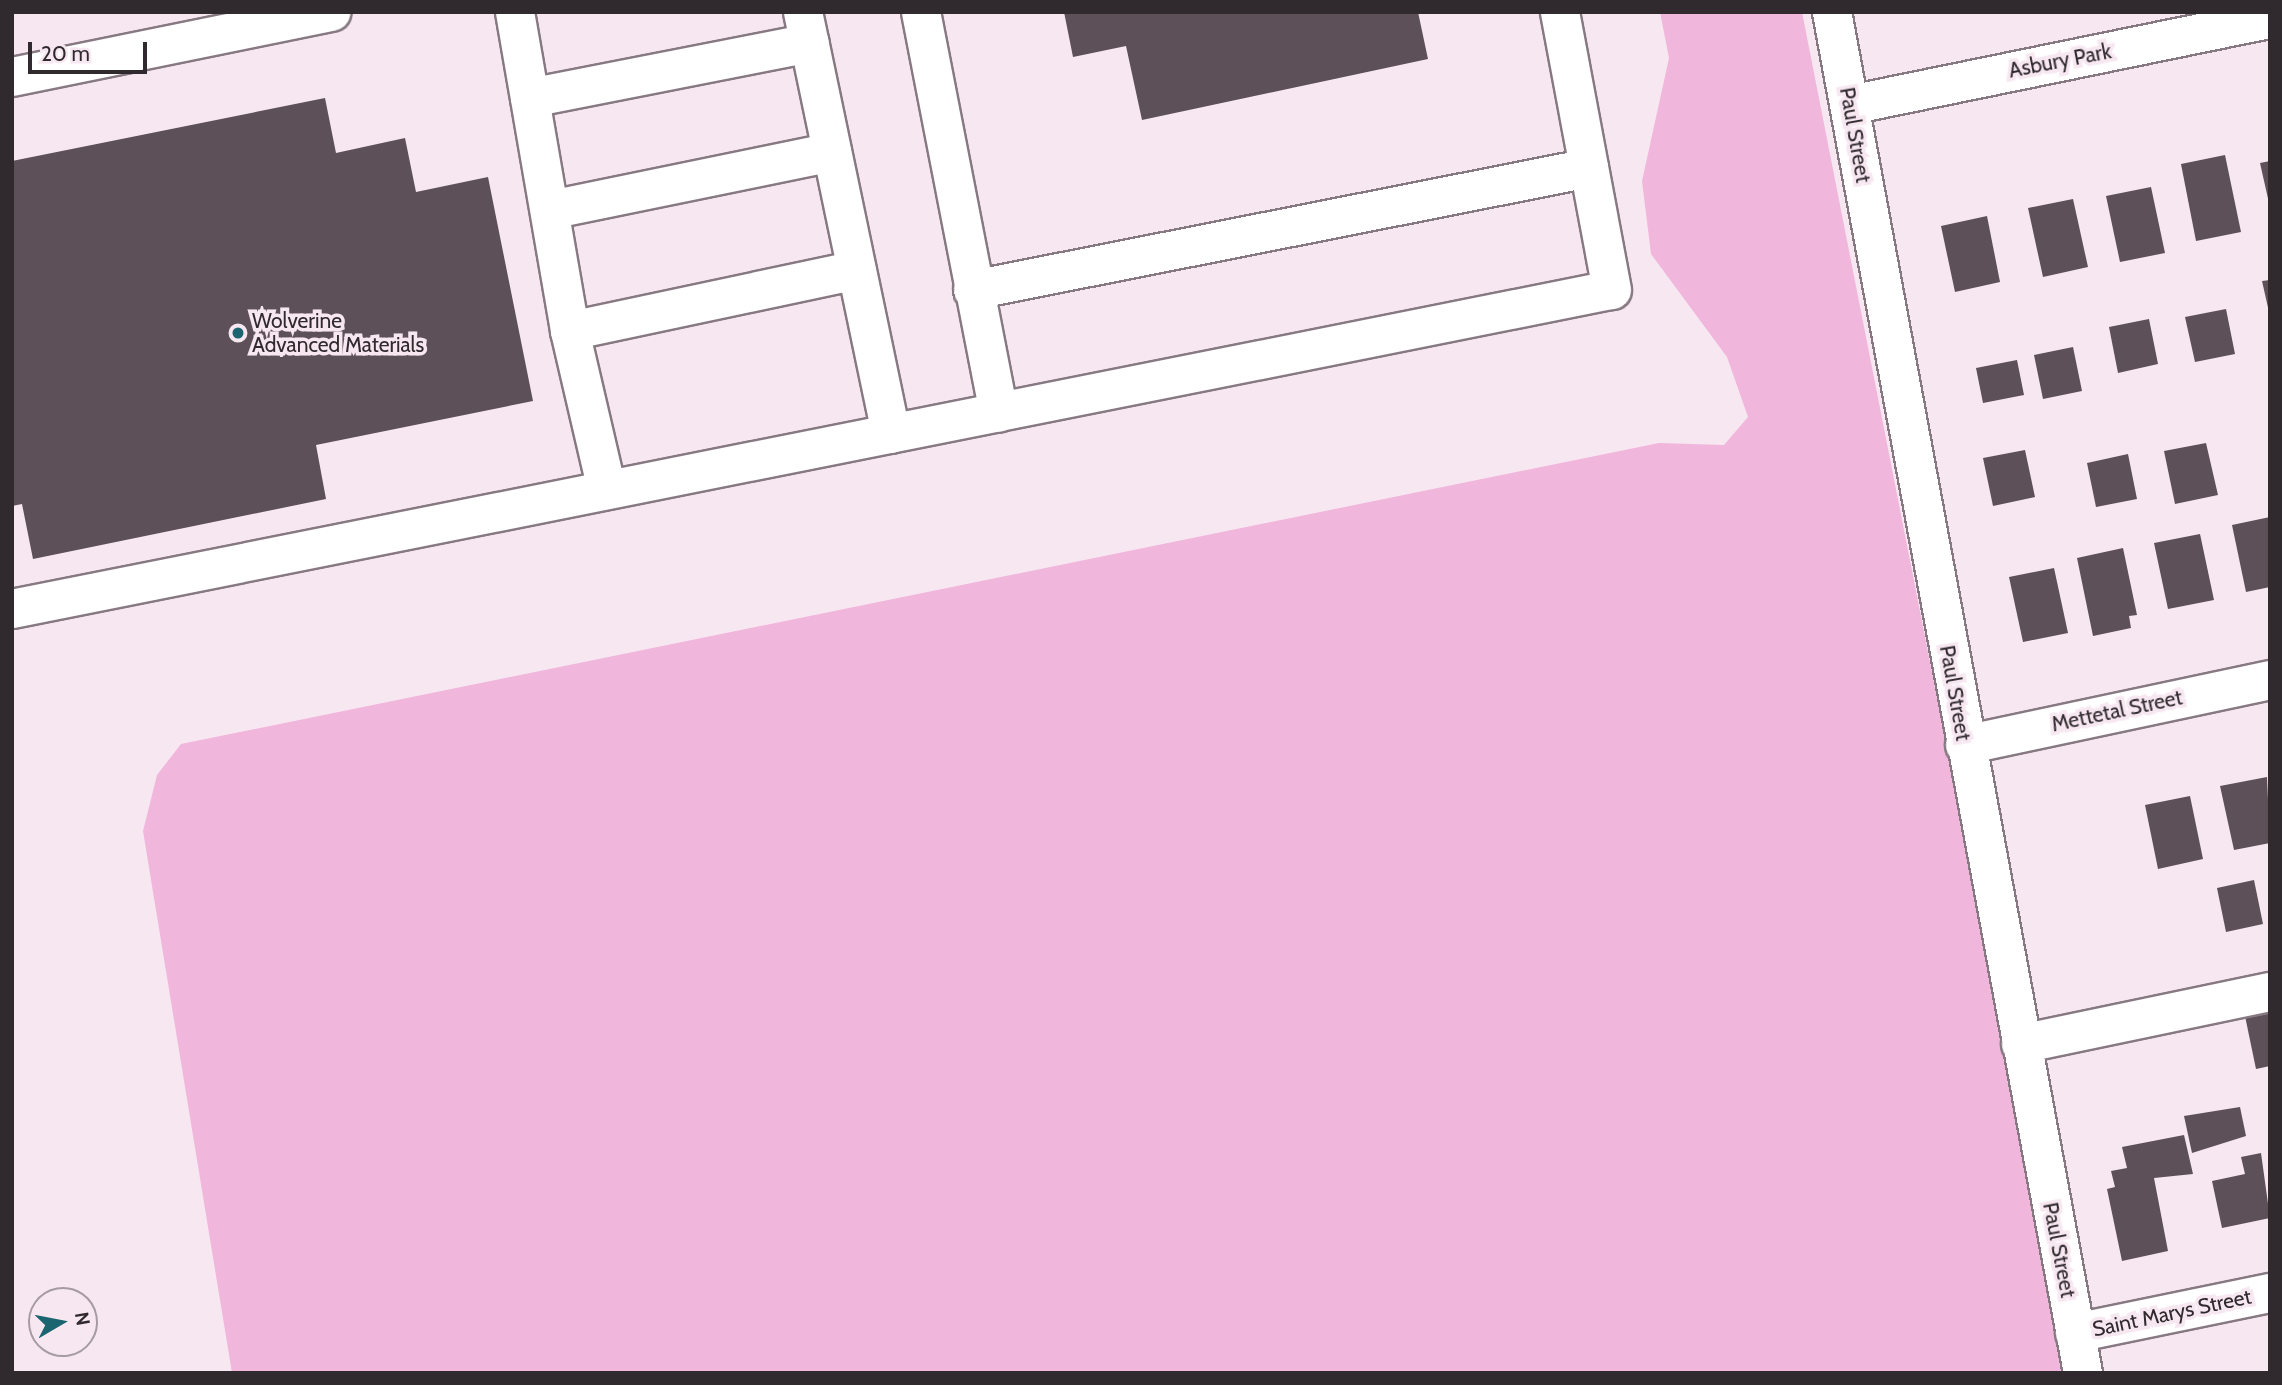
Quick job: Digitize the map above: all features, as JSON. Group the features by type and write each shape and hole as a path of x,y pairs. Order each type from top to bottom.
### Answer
{"street":[{"path":"12,76 331,12"},
{"path":"515,12 570,331 607,491"},
{"path":"921,12 973,290 999,412"},
{"path":"12,609 1612,290 1559,12"},
{"name":"Paul Street","path":"1832,12 1965,745 2083,1373"},
{"name":"Asbury Park","path":"1850,105 2270,19"},
{"path":"530,98 806,28 891,434"},
{"path":"550,210 832,152"},
{"path":"973,290 1589,167"},
{"path":"570,331 856,270"},
{"name":"Mettetal Street","path":"1965,745 2270,680"},
{"path":"2021,1044 2270,992"},
{"name":"Saint Marys Street","path":"2075,1333 2270,1293"}],"shaded area":[{"path":"1660,12 1802,12 2070,1373 232,1373 143,831 157,775 181,744 1659,443 1724,445 1748,417 1727,357 1651,254 1642,181 1669,58"}],"building":[{"path":"1064,12 1418,12 1428,59 1142,120 1126,46 1073,57"},
{"path":"325,98 336,153 405,138 416,192 488,177 533,401 316,445 326,499 33,559 22,504 12,506 12,161"},
{"path":"2225,155 2241,232 2196,241 2181,164"},
{"path":"2270,161 2270,203 2269,203 2260,163"},
{"path":"2151,187 2165,253 2120,262 2106,196"},
{"path":"2073,199 2088,267 2043,277 2028,208"},
{"path":"1987,216 2000,282 1955,292 1941,226"},
{"path":"2270,280 2270,312 2269,312 2262,281"},
{"path":"2226,309 2235,354 2195,362 2185,317"},
{"path":"2149,319 2158,364 2118,373 2109,327"},
{"path":"2073,347 2082,391 2043,399 2034,355"},
{"path":"2017,360 2024,395 1983,403 1976,368"},
{"path":"2206,443 2218,495 2175,504 2164,451"},
{"path":"2025,450 2035,497 1993,506 1983,458"},
{"path":"2128,454 2137,499 2096,507 2087,463"},
{"path":"2270,517 2270,587 2246,592 2232,525"},
{"path":"2200,534 2214,600 2168,609 2154,543"},
{"path":"2123,548 2137,615 2129,616 2131,628 2093,636 2077,558"},
{"path":"2054,568 2068,633 2023,642 2009,577"},
{"path":"2267,777 2270,843 2234,850 2220,786"},
{"path":"2190,796 2203,859 2158,869 2145,805"},
{"path":"2254,880 2263,924 2226,932 2217,888"},
{"path":"2270,1011 2270,1066 2256,1069 2245,1016"},
{"path":"2240,1107 2246,1136 2192,1153 2184,1116"},
{"path":"2184,1135 2193,1174 2154,1178 2168,1251 2122,1261 2107,1189 2115,1187 2111,1171 2127,1168 2122,1147"},
{"path":"2261,1153 2270,1218 2222,1228 2212,1181 2245,1174 2241,1157"}],"place":[{"name":"Wolverine Advanced Materials","path":"238,333"}]}
